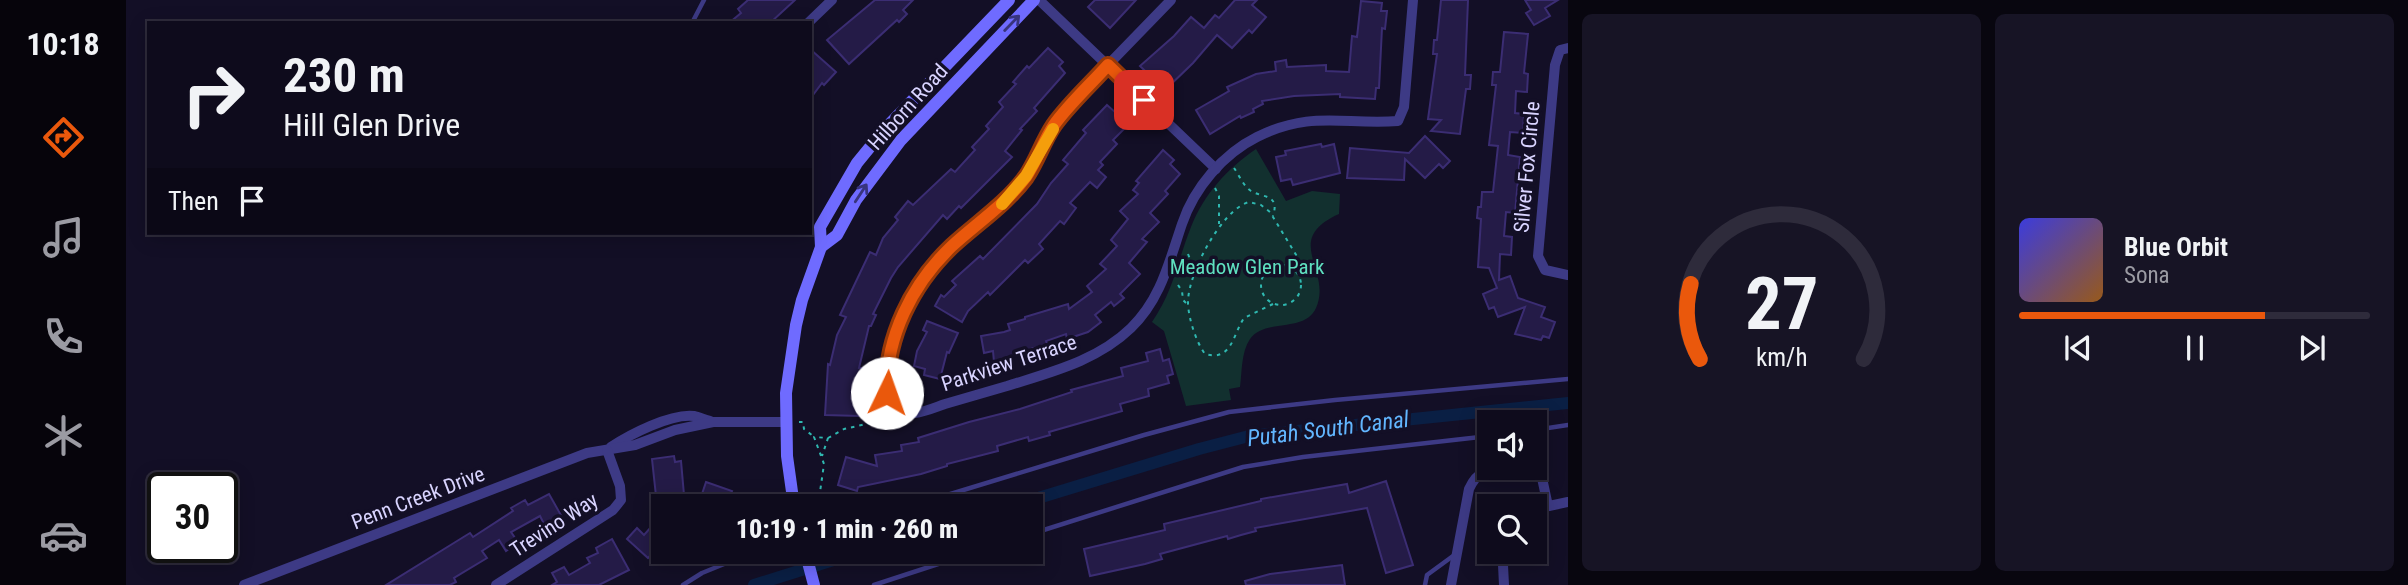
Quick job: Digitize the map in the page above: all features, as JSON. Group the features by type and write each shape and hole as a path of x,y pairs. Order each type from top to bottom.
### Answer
{"street":[{"path":"810,21 832,0"},
{"name":"Hilborn Road","path":"792,494 787,456 788,370 796,325 821,247 820,227 857,163 884,130 1009,0"},
{"path":"1036,0 1216,169"},
{"name":"Hilborn Road","path":"821,247 837,235 862,191 901,140 1036,0"},
{"path":"1108,65 1171,0"},
{"name":"Parkview Terrace","path":"1108,65 1055,125 1026,176 996,210 952,246 913,293 898,326 890,356 887,393 894,411 913,413 951,402 1076,364 1108,347 1132,328 1149,307 1165,279 1182,222 1193,199 1226,159 1255,138 1307,120 1379,123 1398,121 1404,107 1413,0"},
{"name":"Silver Fox Circle","path":"1568,48 1560,50 1556,65 1538,256 1545,271 1568,275"},
{"name":"Penn Creek Drive","path":"607,450 632,433 676,419 693,416 713,422"},
{"name":"Penn Creek Drive","path":"244,585 587,453 635,444 675,430 713,422 786,422"},
{"name":"Penn Creek Drive","path":"648,427 675,430"},
{"name":"Trevino Way","path":"496,585 612,510 621,500 620,486 607,450"},
{"path":"1451,585 1469,489 1477,476"},
{"path":"1542,480 1548,506 1568,502"},
{"path":"808,564 814,585"},
{"path":"1503,564 1504,585"}],"lane":[{"path":"693,21 704,0"},
{"path":"950,494 1229,412 1568,379"},
{"path":"1547,428 1568,425"},
{"path":"1043,530 1243,467 1303,457 1477,437"},
{"path":"1425,585 1427,575 1457,554"},
{"path":"683,585 724,564"},
{"path":"874,585 938,564"}],"path":[{"path":"1234,168 1248,188 1270,198 1275,206 1272,217"},
{"path":"1215,188 1220,203 1220,225"},
{"path":"1178,285 1205,354 1221,355 1230,348 1244,318 1273,304 1289,304 1298,297 1301,286 1297,258 1272,217 1261,205 1249,202 1236,208 1220,225 1195,273 1188,305"},
{"path":"1188,254 1195,273"},
{"path":"1273,304 1265,298 1261,287 1261,281 1267,271 1272,267 1284,265 1298,275"},
{"path":"786,422 803,422 804,429 814,437 822,456 824,474 820,494"},
{"path":"814,437 828,438 844,429 875,422"},
{"path":"822,456 828,438"}],"green space":[{"name":"Meadow Glen Park","path":"1256,149 1286,201 1312,191 1340,194 1339,214 1322,224 1313,234 1312,256 1319,281 1316,308 1311,316 1303,320 1265,329 1250,339 1243,356 1240,387 1229,389 1231,400 1186,406 1164,331 1152,322 1170,287 1196,215 1226,174"}],"building":[{"path":"748,0 795,0 772,21 731,21 741,13 738,9"},
{"path":"875,0 913,0 903,10 907,14 899,22 897,20 849,64 827,40"},
{"path":"1095,0 1136,0 1110,28 1088,7"},
{"path":"1235,0 1257,0 1252,5 1266,17 1252,33 1249,30 1232,48 1217,35 1165,90 1140,66 1191,17 1204,28 1215,15 1219,18"},
{"path":"1441,0 1468,0 1465,75 1471,75 1470,89 1466,89 1460,134 1431,131 1441,120 1428,119 1437,54 1433,54 1434,40 1437,40"},
{"path":"1525,0 1558,0 1545,8 1550,16 1534,25 1526,13 1531,10"},
{"path":"1361,1 1382,3 1381,11 1387,11 1385,29 1382,28 1379,88 1376,88 1375,99 1340,97 1340,94 1294,96 1262,101 1263,104 1253,109 1254,112 1241,118 1240,116 1210,134 1196,110 1229,91 1227,87 1256,74 1276,71 1275,62 1286,60 1287,67 1326,65 1326,71 1349,72 1352,36 1357,37"},
{"path":"1504,32 1528,34 1524,73 1528,74 1527,92 1516,91 1515,113 1524,114 1523,133 1510,132 1508,155 1520,157 1515,213 1506,212 1504,236 1512,237 1511,255 1500,254 1499,280 1510,276 1518,298 1545,307 1541,317 1555,322 1549,338 1543,336 1541,340 1515,334 1525,307 1498,317 1494,307 1489,309 1483,294 1497,288 1489,268 1478,267 1481,219 1477,218 1478,207 1481,207 1482,192 1493,192 1498,146 1489,145 1496,85 1492,85 1493,72 1500,72"},
{"path":"1048,48 1063,62 1059,66 1065,73 1034,108 1037,111 1005,151 1012,157 961,208 959,206 947,219 943,215 891,278 873,314 876,315 869,326 859,368 863,368 860,416 825,415 828,364 830,365 837,335 846,317 840,315 870,252 876,255 883,238 898,220 895,217 908,201 913,205 951,169 955,172 975,150 972,147 989,129 986,126 1003,107 999,102 1016,84 1013,82"},
{"path":"812,51 836,72 824,85 822,83 812,96"},
{"path":"1107,105 1116,113 1120,109 1132,121 1113,140 1117,144 1100,162 1103,165 1098,170 1106,177 1097,188 1090,182 1070,203 1076,208 1064,224 1060,221 1039,244 1043,249 1028,263 1025,260 990,295 988,292 968,311 962,322 935,306 941,295 944,297 956,285 952,281 980,256 983,259 1037,204 1068,164 1063,160 1086,133 1083,130"},
{"path":"1425,136 1450,161 1443,168 1439,164 1425,178 1405,159 1404,180 1347,178 1350,148 1409,153"},
{"path":"1321,144 1322,147 1334,144 1340,173 1293,185 1291,179 1281,181 1276,157 1286,155 1285,151"},
{"path":"1163,150 1174,160 1170,164 1180,174 1165,191 1168,194 1150,213 1159,222 1142,239 1147,242 1129,263 1140,274 1120,294 1124,298 1114,306 1111,302 1095,315 1101,322 1088,332 1067,339 1066,334 1046,341 1047,344 1030,349 1031,351 994,362 993,351 984,353 981,336 1010,330 1008,324 1025,317 1068,304 1069,309 1092,292 1087,286 1106,269 1100,264 1117,246 1111,240 1128,219 1120,211 1138,194 1133,190 1139,183 1136,181"},
{"path":"927,321 958,333 949,353 947,352 940,379 924,375 925,369 914,366 917,351 927,332 923,330"},
{"path":"1160,349 1163,361 1169,359 1173,374 1167,376 1169,383 1148,389 1149,396 1120,404 1122,411 1049,432 1050,435 1029,441 1028,437 997,446 998,451 947,464 921,474 858,487 857,491 838,485 846,457 877,466 875,455 902,451 901,445 919,442 918,438 1123,376 1121,368 1148,361 1146,353"},
{"path":"674,456 675,462 681,461 684,494 656,494 652,459"},
{"path":"1386,481 1413,565 1386,573 1367,508 1255,528 1256,531 1228,539 1227,536 1160,554 1162,559 1145,564 1090,576 1084,549 1165,530 1164,524 1261,499 1347,484 1349,493"},
{"path":"706,482 732,491 731,494 702,494"},
{"path":"549,494 562,517 545,526 540,516 511,532 518,542 506,551 499,540 482,551 487,558 454,578 456,582 450,585 386,585 470,533 473,537 525,500 528,505"},
{"path":"651,527 651,555 648,558 627,539 637,528 644,535"},
{"path":"612,539 629,570 599,585 552,585 557,582 552,573 564,567 569,575 590,563 587,558 598,553 596,548"},
{"path":"1342,565 1345,585 1246,585 1245,581 1270,574"}],"waterway":[{"name":"Putah South Canal","path":"1043,497 1249,436 1568,403"},
{"name":"Putah South Canal","path":"754,585 821,564"}],"slow traffic":[{"path":"1002,204 1026,176 1053,129"}],"route":[{"path":"887,393 890,356 898,326 913,293 952,246 996,210 1026,176 1055,125 1108,65 1144,100"}]}
